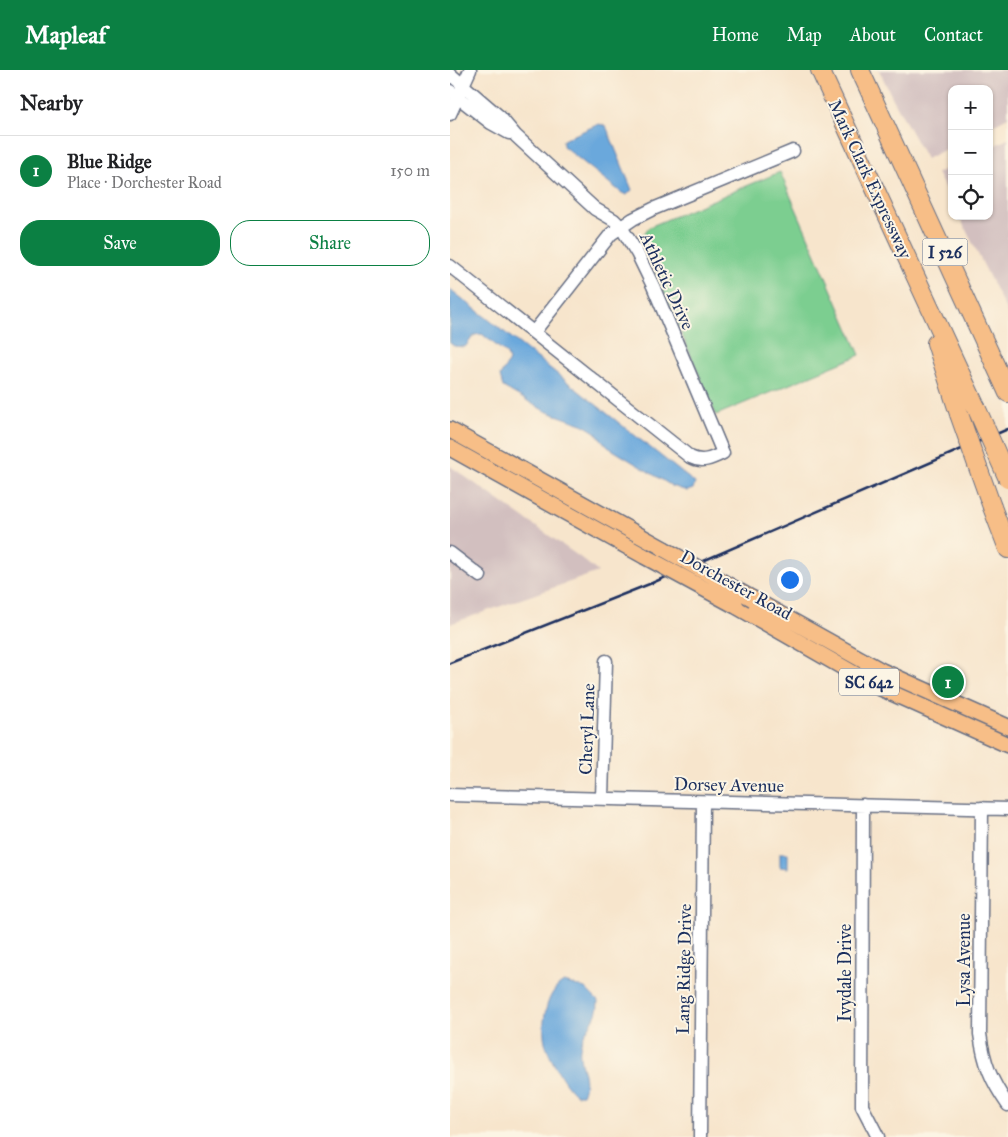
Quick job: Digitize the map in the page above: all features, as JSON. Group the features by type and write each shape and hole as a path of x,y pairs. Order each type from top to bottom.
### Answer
{"highway":[{"name":"Mark Clark Expressway","path":"819,70 1008,479"},
{"name":"Mark Clark Expressway","path":"862,70 1007,390"},
{"path":"912,272 959,414 1008,549"}],"main road":[{"name":"Dorchester Road","path":"450,430 553,485 882,671 1008,727"},
{"name":"Dorchester Road","path":"450,448 736,606 874,685 1008,745"}],"street":[{"path":"450,114 454,94 470,70"},
{"name":"Athletic Drive","path":"450,74 500,117 516,136 595,209 614,220 620,227 637,253 653,286 723,453 712,459 699,461 690,458 534,332"},
{"name":"Athletic Drive","path":"454,94 491,124 516,136"},
{"path":"450,266 534,332 611,234 620,227 653,209 793,152"},
{"path":"450,554 480,576"},
{"name":"Cheryl Lane","path":"602,798 606,661"},
{"name":"Dorsey Avenue","path":"450,796 602,798 1008,809"},
{"name":"Lang Ridge Drive","path":"700,1137 703,802"},
{"name":"Ivydale Drive","path":"863,805 862,1106 878,1137"},
{"name":"Lysa Avenue","path":"982,808 980,1034 983,1056 992,1082 1008,1106"}],"shaded area":[{"path":"879,70 1008,70 1008,117 993,125 993,85 948,85 948,148 926,159"},
{"path":"1008,139 1008,314 961,220 993,220 993,146"},
{"path":"948,168 948,194 937,173"},
{"path":"450,466 581,558 598,572 450,624"}],"green space":[{"path":"780,172 860,355 716,415 641,238 649,227"}],"water":[{"path":"599,124 606,126 632,190 627,195 563,146 563,140"},
{"path":"450,289 695,483 693,489 687,491 672,486 608,447 595,432 582,424 545,411 503,387 500,376 509,361 507,354 482,334 474,335 465,347 454,346 450,343"},
{"path":"780,853 788,853 788,868 780,867"},
{"path":"564,982 585,988 598,1001 596,1014 581,1041 580,1054 585,1082 582,1095 577,1095 573,1092 563,1079 549,1055 545,1042 546,1008 553,992"}],"railway":[{"path":"450,663 652,583 1008,429"}],"place":[{"name":"Blue Ridge","path":"948,682"}]}
